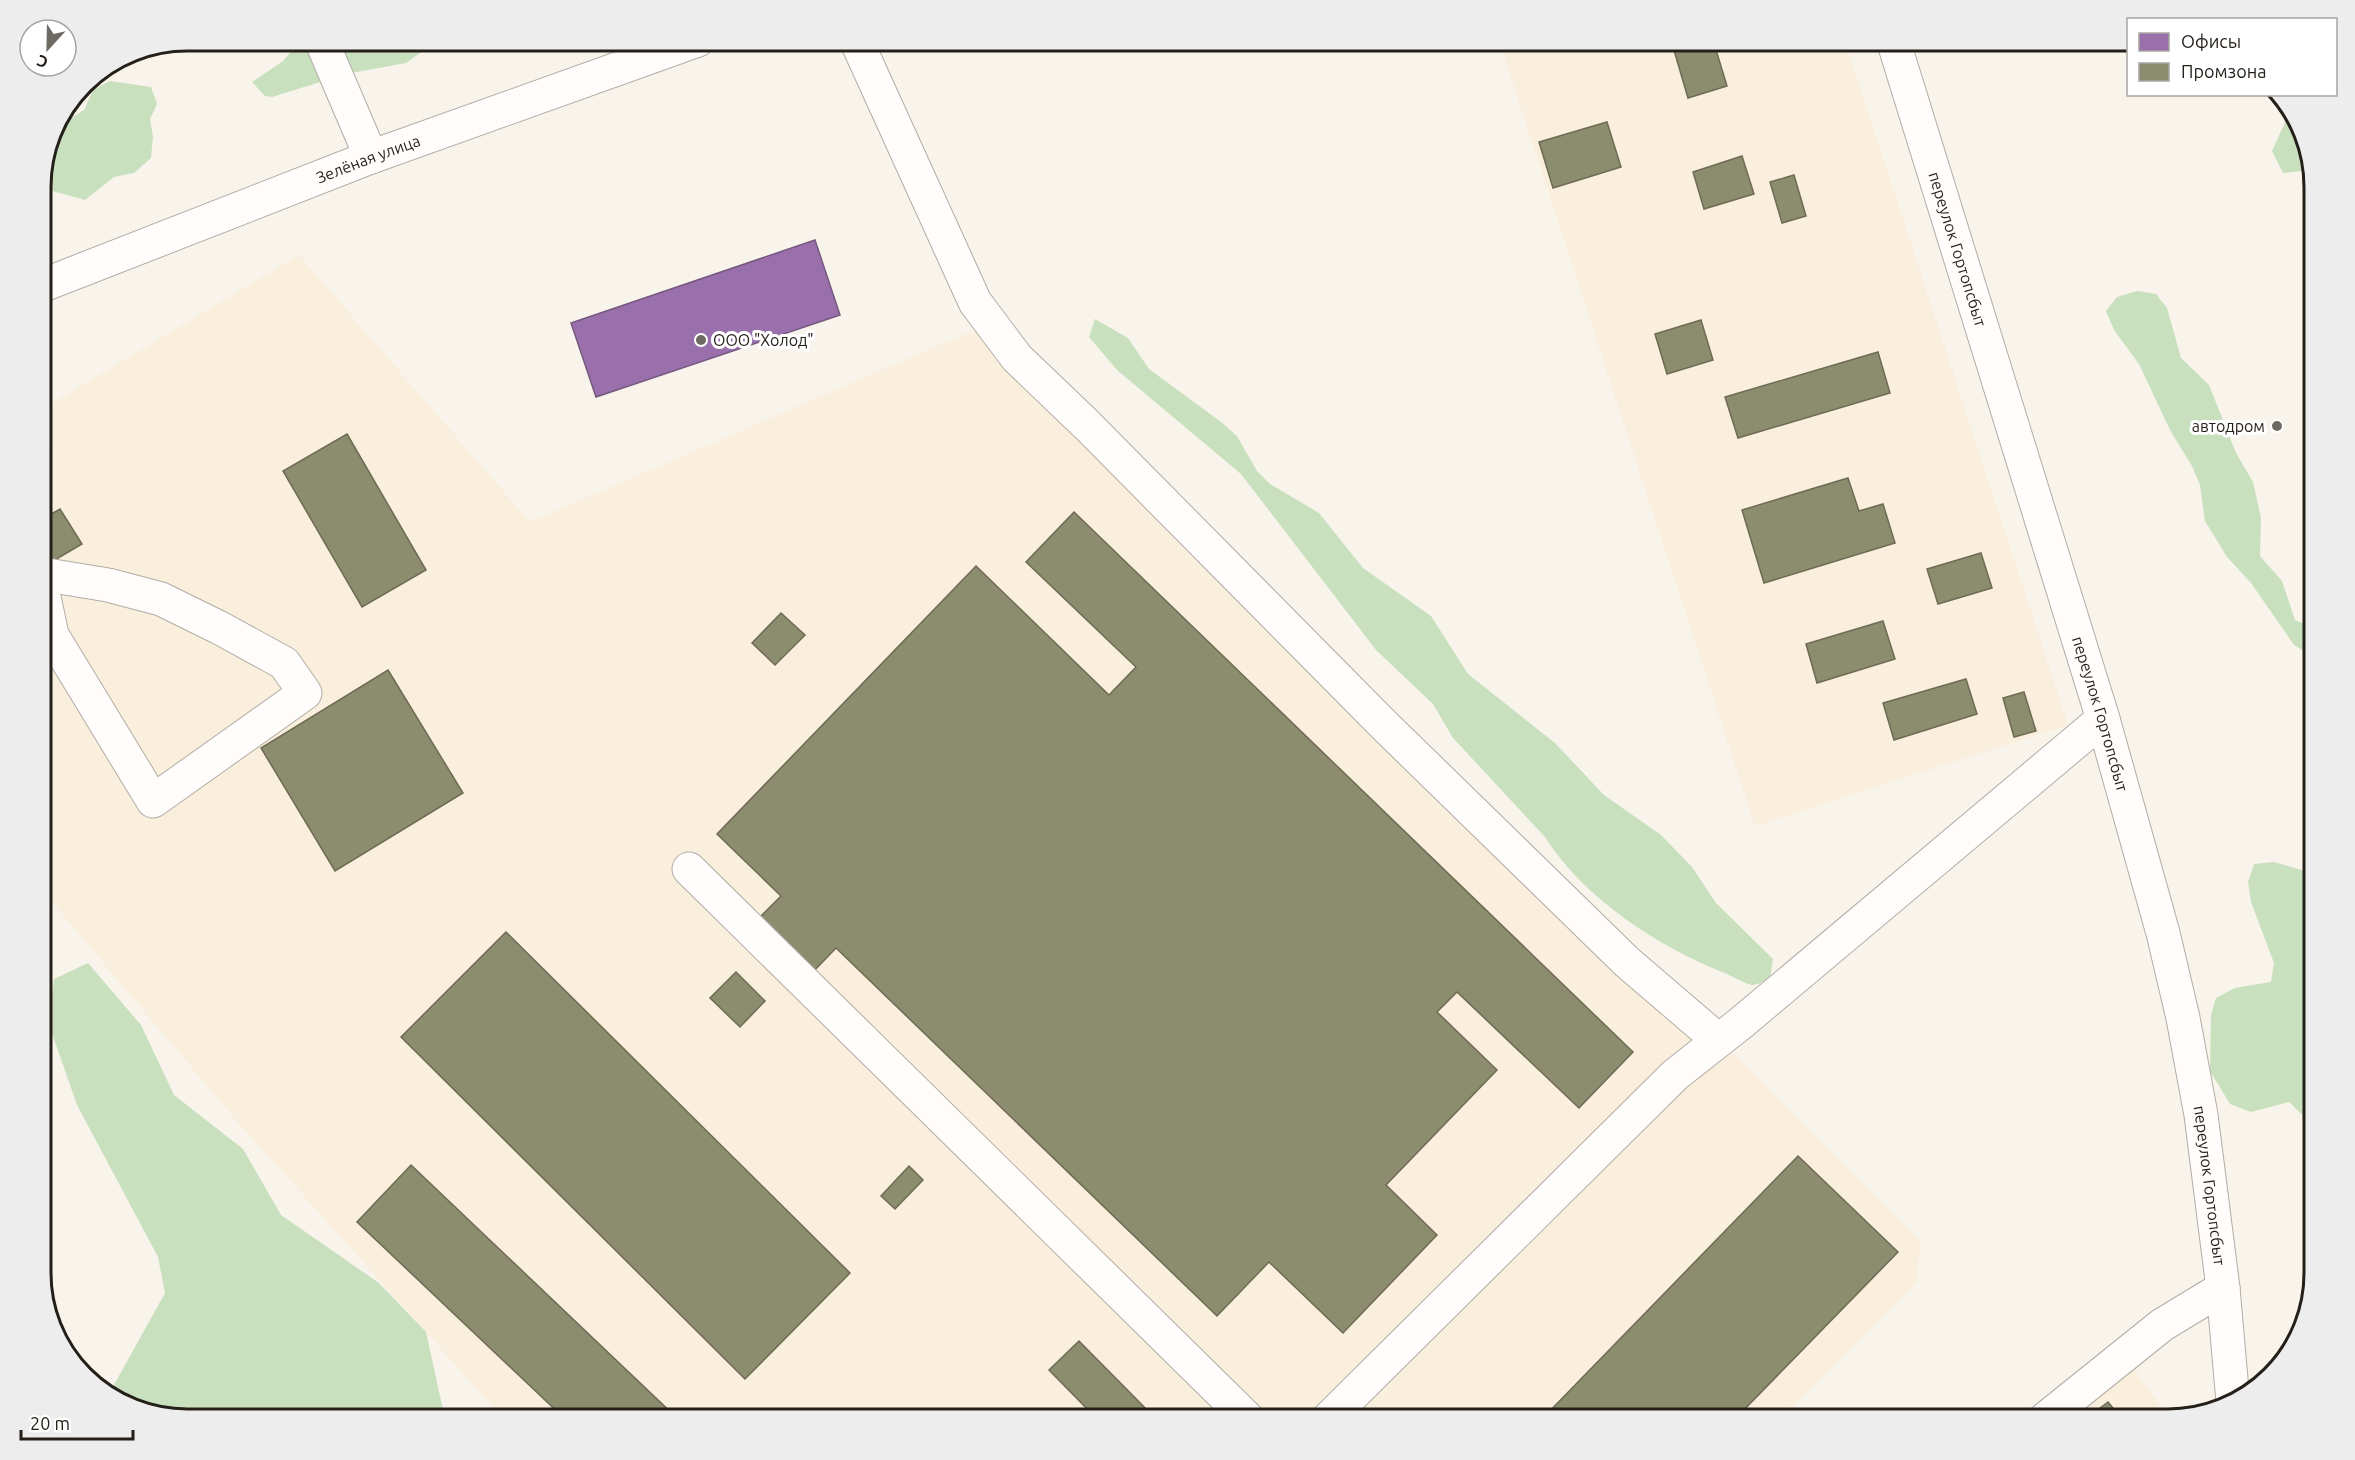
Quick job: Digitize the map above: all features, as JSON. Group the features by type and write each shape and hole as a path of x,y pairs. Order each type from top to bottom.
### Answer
{"street":[{"path":"326,51 371,157"},
{"name":"Зелёная улица","path":"51,286 371,157 667,51"},
{"path":"861,51 975,302 1017,358 1095,433 1383,724 1627,962 1718,1040"},
{"name":"переулок Гортопсбыт","path":"1896,51 2103,719 2163,933 2183,1017 2201,1115 2223,1288 2232,1393"},
{"path":"51,576 108,585 161,599 284,663 305,693 153,801 51,630"},
{"path":"1338,1409 1675,1075 2103,719"},
{"path":"688,869 1238,1409"},
{"path":"2057,1409 2162,1325 2223,1288"}],"shaded area":[{"path":"1509,51 1848,51 2068,725 1755,826 1503,53"},
{"path":"299,255 530,522 1000,319 1920,1241 1917,1282 1790,1409 495,1409 234,1118 51,901 51,404"},
{"path":"2131,1365 2163,1409 2072,1409"}],"green space":[{"path":"292,51 423,51 406,63 346,74 272,97 265,96 252,82 283,61"},
{"path":"110,81 151,87 157,104 150,119 153,137 151,158 134,173 114,177 85,200 51,191 51,178 58,143 65,127 69,120 84,110 93,90"},
{"path":"2286,120 2297,143 2303,171 2283,173 2272,151"},
{"path":"2137,291 2156,294 2167,308 2181,358 2209,385 2236,453 2253,482 2261,518 2260,556 2282,581 2295,620 2304,624 2304,651 2294,645 2251,583 2227,557 2205,521 2200,485 2192,466 2170,430 2139,364 2114,330 2106,311 2117,297"},
{"path":"1095,319 1128,338 1149,369 1237,436 1257,471 1270,484 1319,513 1363,568 1431,616 1468,674 1555,743 1604,795 1661,835 1692,867 1716,903 1773,959 1770,979 1752,985 1676,950 1625,919 1580,881 1545,837 1453,738 1433,704 1376,650 1241,474 1117,370 1089,337"},
{"path":"2274,862 2304,871 2304,1116 2289,1102 2251,1112 2230,1104 2210,1071 2211,1015 2216,998 2235,988 2271,982 2274,963 2251,902 2248,882 2254,864"},
{"path":"88,963 141,1025 174,1095 243,1149 281,1215 379,1283 426,1332 443,1409 169,1408 135,1399 113,1387 165,1293 158,1257 77,1105 51,1031 54,979"}],"building: Офисы":[{"path":"815,240 840,315 596,397 571,323"}],"building: Промзона":[{"path":"1674,51 1716,51 1727,86 1688,98"},
{"path":"1607,122 1621,167 1553,188 1539,142"},
{"path":"1742,156 1754,194 1704,209 1693,172"},
{"path":"1794,175 1806,216 1782,223 1770,182"},
{"path":"1701,320 1713,360 1667,374 1655,334"},
{"path":"1878,352 1890,393 1738,438 1725,397"},
{"path":"347,434 426,570 362,607 283,471"},
{"path":"1848,478 1859,511 1883,504 1895,543 1764,583 1742,510"},
{"path":"60,509 82,544 51,562 51,514"},
{"path":"1074,512 1633,1052 1579,1108 1457,992 1437,1012 1497,1070 1386,1185 1437,1235 1343,1333 1269,1262 1217,1316 836,948 812,973 757,920 781,896 717,834 976,566 1109,695 1136,667 1026,562"},
{"path":"1981,553 1992,588 1938,604 1927,569"},
{"path":"781,613 805,635 775,665 752,643"},
{"path":"1883,621 1895,659 1817,683 1806,644"},
{"path":"388,670 463,793 335,871 261,748"},
{"path":"1966,679 1977,714 1894,740 1883,703"},
{"path":"2024,692 2036,731 2014,737 2003,698"},
{"path":"506,932 850,1273 745,1379 401,1037"},
{"path":"736,972 765,1001 740,1027 710,998"},
{"path":"1798,1156 1898,1252 1745,1409 1552,1409"},
{"path":"411,1165 667,1409 554,1409 357,1222"},
{"path":"909,1166 923,1180 895,1209 881,1196"},
{"path":"1079,1341 1146,1409 1087,1409 1049,1370"},
{"path":"2108,1402 2114,1409 2099,1409"}],"place":[{"name":"ООО \"Холод\"","path":"701,340"},
{"name":"автодром","path":"2277,426"}]}
